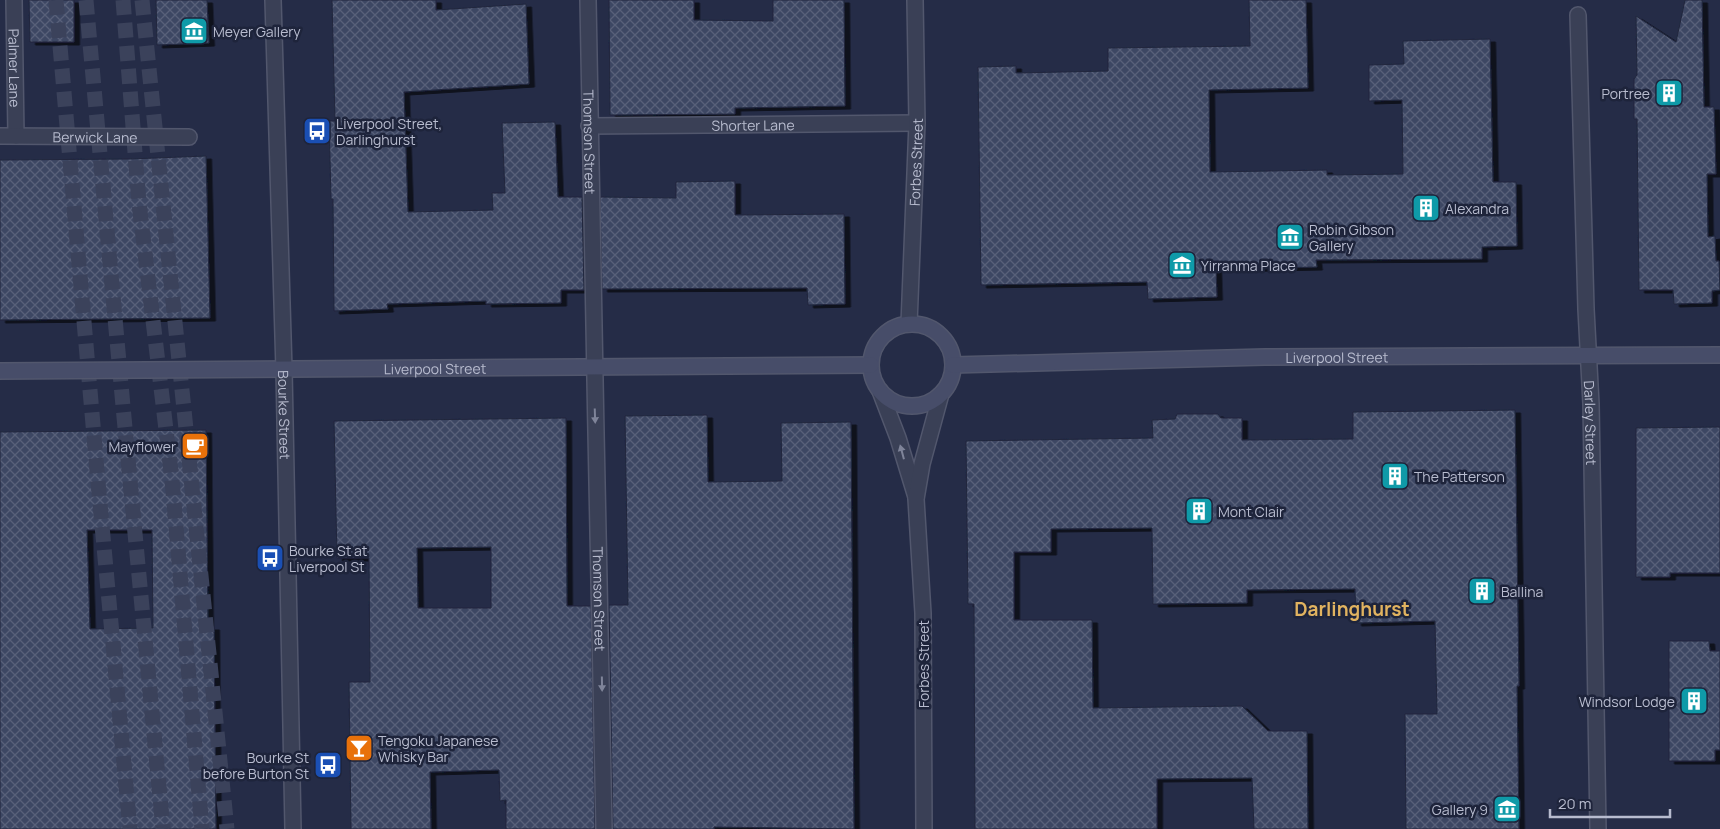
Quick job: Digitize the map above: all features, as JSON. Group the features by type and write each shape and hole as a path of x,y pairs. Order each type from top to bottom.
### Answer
{"street":[{"name":"Palmer Lane","path":"14,0 16,136"},
{"name":"Bourke Street","path":"273,0 284,370 293,829"},
{"name":"Thomson Street","path":"588,0 604,829"},
{"name":"Forbes Street","path":"909,324 917,123 915,0"},
{"name":"Darley Street","path":"1578,15 1589,356 1598,829"},
{"name":"Shorter Lane","path":"589,126 917,123"},
{"name":"Berwick Lane","path":"0,136 189,137"},
{"path":"909,324 926,326 940,335 950,348 953,365 950,380 941,394 929,402 916,405 903,405 890,400 880,391 873,378 871,365 873,350 882,337 894,327 909,324"},
{"name":"Liverpool Street","path":"953,365 1265,357 1720,355"},
{"name":"Liverpool Street","path":"0,371 871,365"},
{"name":"Forbes Street","path":"880,391 898,438 916,499 923,613 924,829"},
{"name":"Forbes Street","path":"916,499 922,464 941,394"}],"building":[{"path":"29,0 74,0 74,42 30,42"},
{"path":"156,0 207,0 209,43 157,45"},
{"path":"332,0 436,0 436,10 526,4 529,84 404,92 408,212 493,210 492,193 505,193 502,123 555,122 558,197 582,197 584,290 561,290 561,303 486,304 486,301 387,304 388,309 334,311 333,199 331,199 329,121 335,121"},
{"path":"609,0 694,0 694,20 773,21 773,0 844,0 845,106 735,108 735,114 610,115"},
{"path":"1249,0 1306,0 1308,88 1209,90 1210,172 1327,170 1327,175 1403,174 1402,100 1369,101 1369,65 1404,64 1403,41 1490,39 1493,182 1516,182 1517,246 1482,247 1482,259 1316,260 1317,267 1216,269 1217,297 1148,299 1147,282 981,285 978,67 1016,66 1016,73 1108,71 1108,48 1250,46"},
{"path":"1685,0 1702,0 1704,107 1714,107 1716,174 1707,174 1708,237 1715,236 1716,261 1719,261 1720,290 1712,291 1712,303 1674,304 1673,290 1639,290 1637,119 1634,119 1634,79 1637,75 1636,16 1676,42"},
{"path":"206,156 210,318 0,320 0,160 130,159"},
{"path":"735,181 735,215 844,214 845,304 808,305 807,288 602,289 600,197 676,198 676,182"},
{"path":"1515,410 1519,829 1406,829 1405,714 1437,714 1435,621 1356,623 1355,589 1247,590 1247,603 1153,604 1152,528 1051,529 1051,552 1014,552 1014,620 1092,620 1093,708 1242,706 1268,731 1307,731 1308,829 1254,829 1252,778 1157,779 1157,829 975,829 974,604 968,604 966,441 1153,438 1152,420 1175,419 1177,414 1218,414 1221,418 1242,418 1242,440 1353,439 1353,412"},
{"path":"707,415 708,482 782,481 781,423 851,422 854,829 714,827 714,829 613,829 609,605 628,605 625,416"},
{"path":"566,418 567,606 591,606 595,829 506,829 506,800 500,801 499,770 430,772 431,829 351,829 349,682 370,682 369,558 337,558 334,421","holes":["491,547 491,608 418,608 417,548"]},
{"path":"1720,427 1720,573 1670,573 1670,577 1636,577 1636,428"},
{"path":"206,430 208,627 214,627 216,829 0,829 0,432","holes":["87,530 152,530 153,628 90,629"]},
{"name":"Windsor Lodge","path":"1669,641 1709,641 1710,651 1720,651 1720,750 1715,750 1715,761 1669,761"}],"tunnel":[{"path":"56,0 130,829"},
{"path":"86,0 163,829"},
{"path":"123,0 139,203 172,480 202,829"},
{"path":"142,0 227,829"}],"place":[{"name":"Meyer Gallery","path":"194,31"},
{"name":"Portree","path":"1669,93"},
{"name":"Liverpool Street, Darlinghurst","path":"317,131"},
{"name":"Alexandra","path":"1426,208"},
{"name":"Robin Gibson Gallery","path":"1290,237"},
{"name":"Yirranma Place","path":"1182,265"},
{"name":"Mayflower","path":"195,446"},
{"name":"The Patterson","path":"1395,476"},
{"name":"Mont Clair","path":"1199,511"},
{"name":"Bourke St at Liverpool St","path":"270,558"},
{"name":"Ballina","path":"1482,591"},
{"name":"Windsor Lodge","path":"1694,701"},
{"name":"Tengoku Japanese Whisky Bar","path":"359,748"},
{"name":"Bourke St before Burton St","path":"328,765"},
{"name":"Gallery 9","path":"1507,809"}],"district":[{"name":"Darlinghurst","path":"1352,609"}]}
